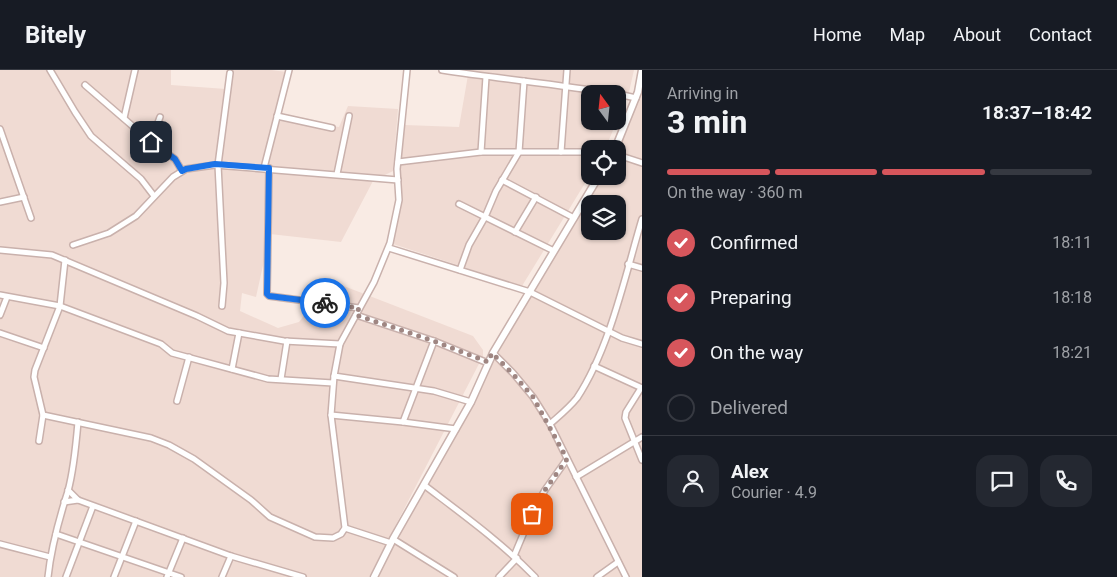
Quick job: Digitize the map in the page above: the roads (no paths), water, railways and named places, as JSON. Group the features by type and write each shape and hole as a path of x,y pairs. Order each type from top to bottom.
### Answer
{"street":[{"path":"50,70 91,136 141,179 154,196"},
{"path":"124,118 135,70"},
{"path":"288,70 267,168 267,294 269,296 359,308"},
{"path":"43,415 151,438 169,445 194,459 244,495 270,517 316,537 333,538 340,534 345,528 331,415 334,376 340,344 374,282 388,248 399,200 398,162 408,70"},
{"path":"442,70 461,71 486,77 524,82 581,88"},
{"path":"561,152 567,70"},
{"path":"619,140 638,94 642,70"},
{"path":"222,306 224,283 218,165 230,73"},
{"path":"481,152 486,77"},
{"path":"460,270 469,245 485,217 502,180 519,152 524,82"},
{"path":"85,85 151,142 175,159 182,171"},
{"path":"277,116 332,128"},
{"path":"337,174 349,116"},
{"path":"151,142 160,117"},
{"path":"0,129 31,218"},
{"path":"398,162 481,152 581,152"},
{"path":"626,158 642,164"},
{"path":"73,245 109,233 136,216 173,177 186,169 218,165 398,180"},
{"path":"502,180 574,218"},
{"path":"374,577 392,541 471,402 492,353 594,185"},
{"path":"0,202 24,197"},
{"path":"515,232 536,197"},
{"path":"459,204 554,251"},
{"path":"550,424 576,398 594,366 608,331 642,219"},
{"path":"388,248 530,292 622,338 642,344"},
{"path":"0,250 52,255 228,331 287,341 340,344"},
{"path":"39,441 43,415 34,377 35,370 60,306 65,260"},
{"path":"628,264 642,268"},
{"path":"0,296 60,306 161,344 172,353 232,369 268,378 333,383"},
{"path":"0,315 7,297"},
{"path":"356,315 434,341 488,362"},
{"path":"0,333 44,348"},
{"path":"232,369 239,333"},
{"path":"281,379 287,341"},
{"path":"403,422 434,341"},
{"path":"492,353 533,397 550,424 626,577"},
{"path":"176,401 189,357"},
{"path":"594,366 641,388 626,412 625,418 642,460"},
{"path":"334,376 434,391 471,402"},
{"path":"331,415 456,429"},
{"path":"48,577 50,557 68,490 76,449 78,422"},
{"path":"576,477 642,437"},
{"path":"499,577 515,557 532,514 545,490 567,459"},
{"path":"424,485 515,557 534,577"},
{"path":"68,490 78,500 94,506 231,556 303,577"},
{"path":"64,502 78,500"},
{"path":"66,577 78,542 94,506"},
{"path":"114,577 136,521"},
{"path":"345,528 392,541 454,577"},
{"path":"56,534 168,575 182,577"},
{"path":"168,575 183,538"},
{"path":"0,544 50,557"},
{"path":"222,577 231,556"},
{"path":"597,577 618,562"}]}
